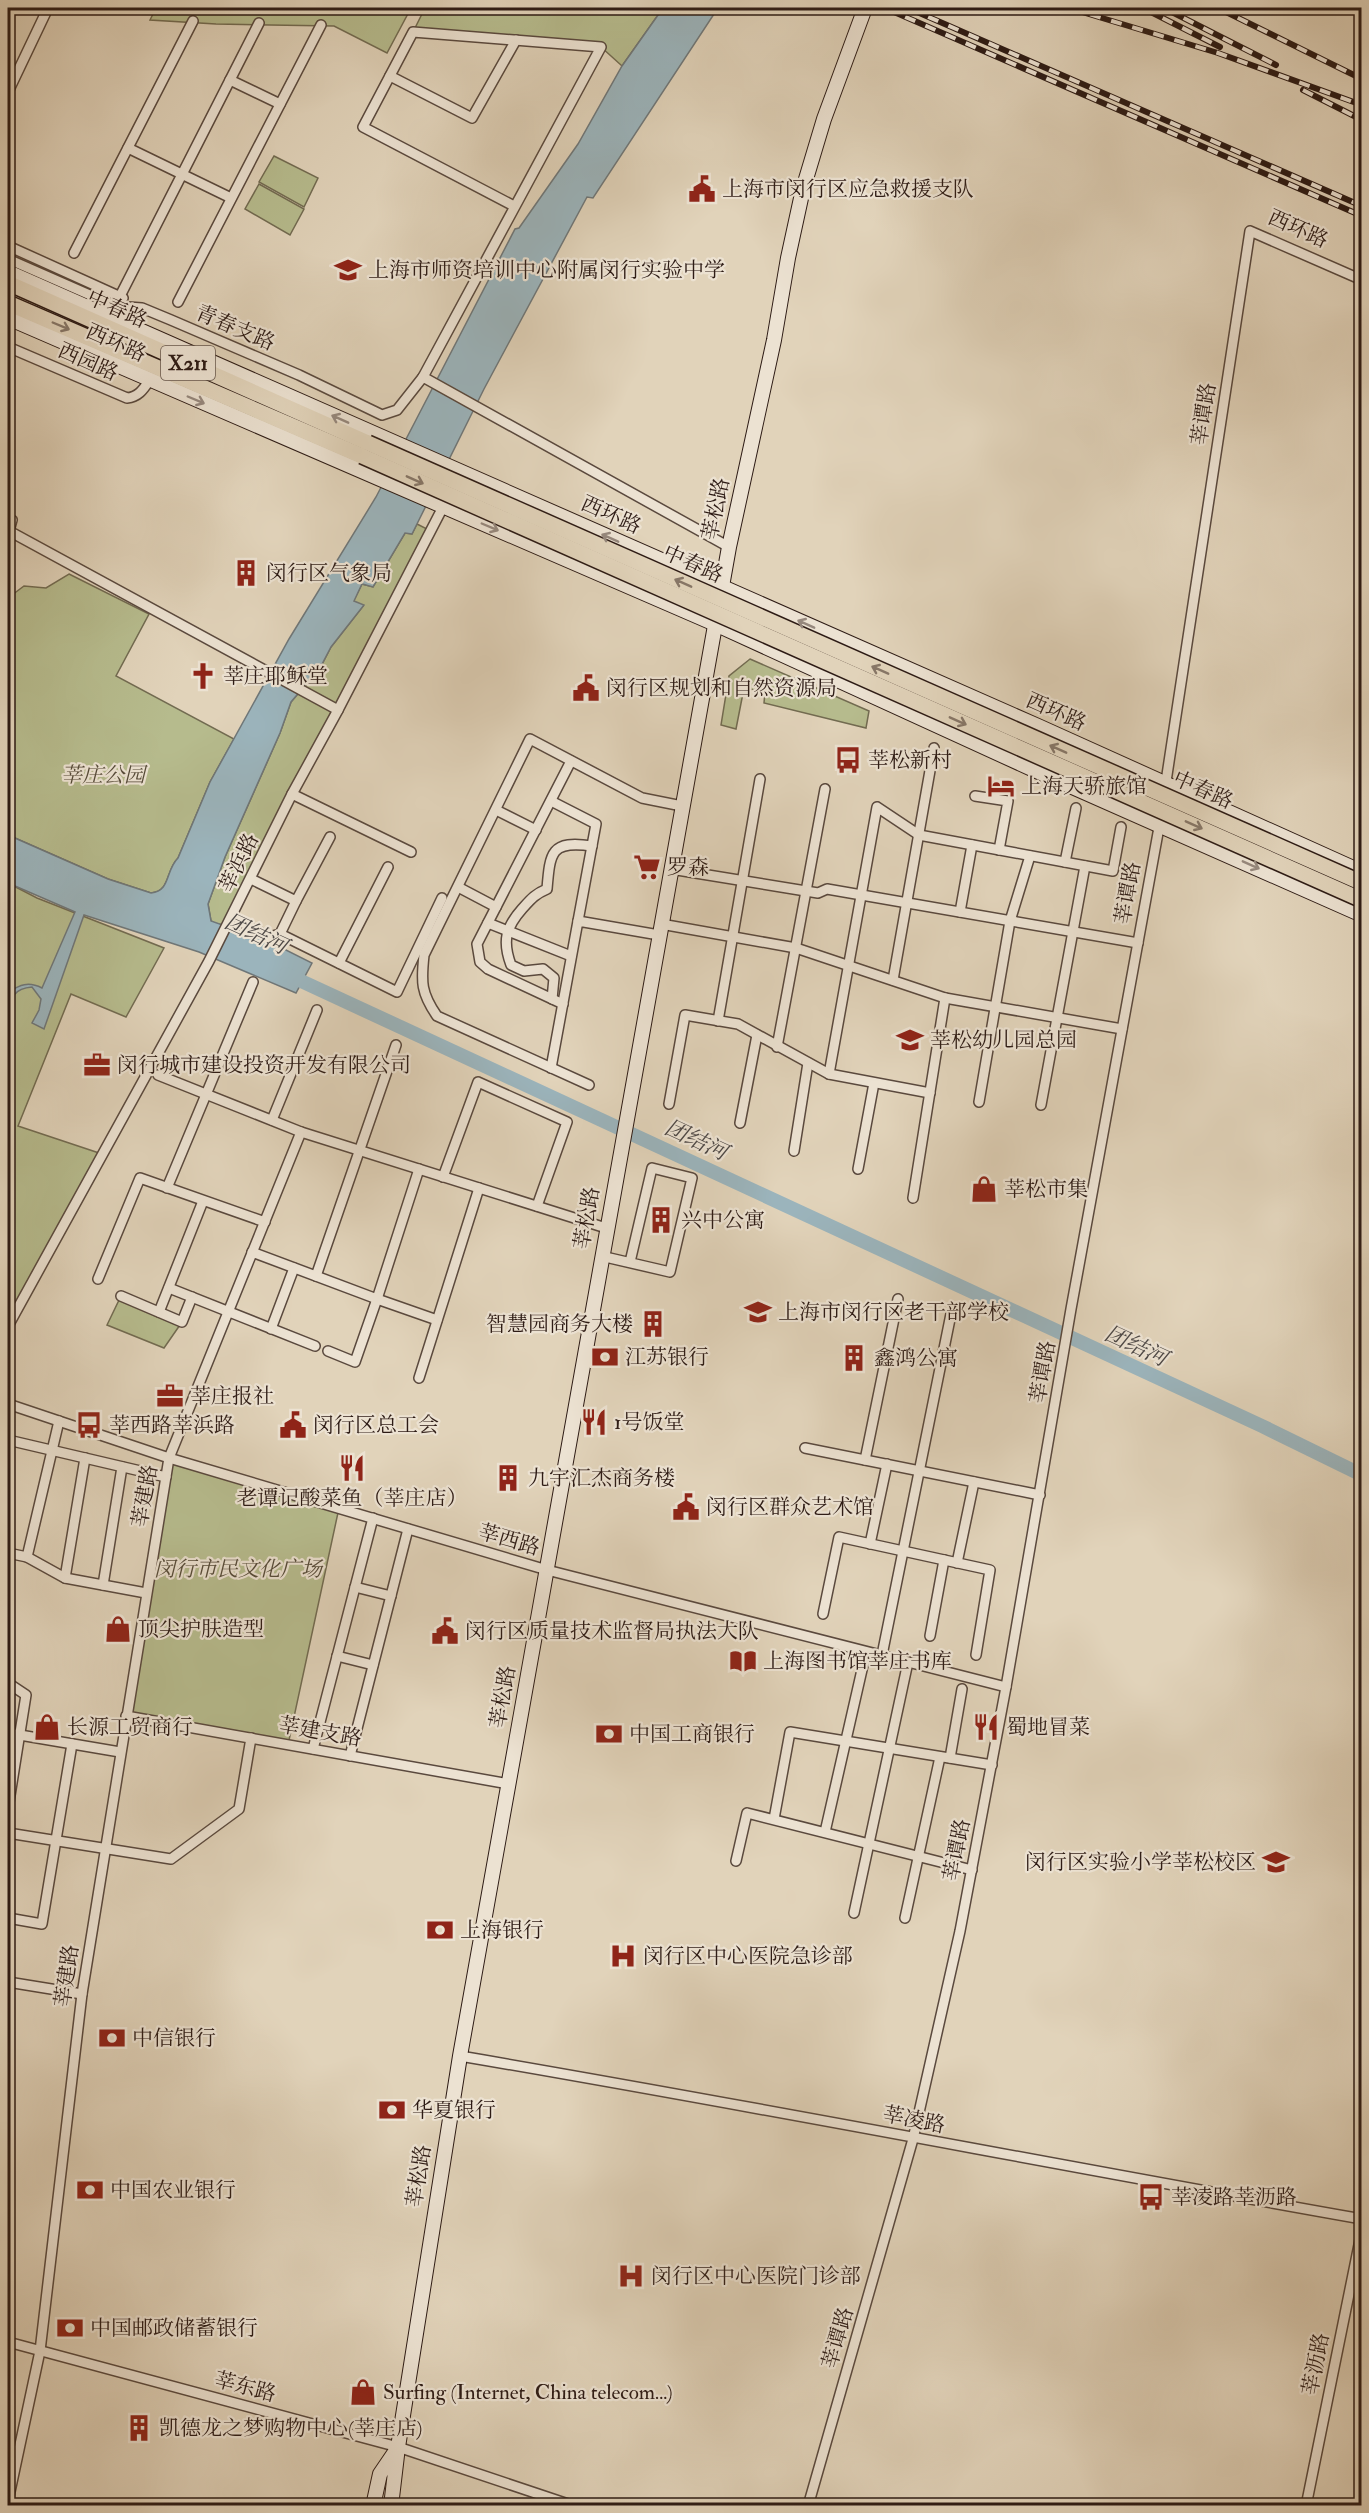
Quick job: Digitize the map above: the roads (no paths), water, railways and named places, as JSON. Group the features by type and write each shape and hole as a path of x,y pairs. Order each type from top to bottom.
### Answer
{"main road":[{"name":"莘松路","path":"391,2505 398,2447 460,2056 618,1158 729,547 774,340 803,189 824,119 865,8"},
{"name":"西环路","path":"8,272 1362,872"},
{"name":"中春路","path":"8,283 365,450 1362,900"},
{"name":"中春路","path":"8,303 365,450 1362,883"},
{"name":"西环路","path":"8,318 149,381 716,624 1045,775 1362,915"},
{"name":"莘松路","path":"373,2505 380,2474 398,2447"}],"street":[{"path":"8,92 48,8"},
{"path":"74,253 193,21"},
{"path":"115,306 259,23"},
{"path":"178,302 321,25"},
{"path":"390,76 472,118 516,40 414,32 390,76 363,127 514,206"},
{"name":"青春支路","path":"8,259 115,306 142,308 281,367 382,415 397,410 423,377 601,47 516,40"},
{"path":"230,80 280,104"},
{"path":"128,148 231,198"},
{"name":"西环路","path":"1250,231 1362,280"},
{"name":"莘谭路","path":"808,2505 914,2139 972,1870 1166,785 1250,231"},
{"path":"8,246 142,308"},
{"name":"西园路","path":"8,347 127,398 142,392 149,381"},
{"path":"423,377 729,547"},
{"name":"莘浜路","path":"8,1326 228,925 292,794 338,710 440,505"},
{"path":"8,518 12,520 9,531 338,710"},
{"path":"589,1085 437,1016 426,999 422,976 424,955 530,739 642,798 682,806"},
{"path":"893,980 934,748"},
{"path":"563,1004 488,969 480,962 477,944 571,761"},
{"path":"718,1021 760,779"},
{"path":"777,1047 825,789"},
{"path":"292,794 411,852"},
{"path":"975,796 1008,801 999,850"},
{"path":"551,801 596,824 551,1068"},
{"path":"829,1074 877,807 919,835 1113,871 1121,827"},
{"path":"1065,862 1076,808"},
{"path":"495,810 536,830"},
{"path":"280,934 330,837"},
{"path":"552,999 554,978 543,969 524,971 511,964 506,953 506,930 532,895 547,889 551,856 563,844 592,846"},
{"path":"960,912 972,845"},
{"path":"979,1102 1010,921 1030,856"},
{"path":"1041,1105 1085,866"},
{"path":"339,963 388,867"},
{"path":"671,869 818,893 827,889 1138,943"},
{"path":"251,879 296,902"},
{"path":"458,887 496,907"},
{"path":"246,925 269,937 280,934 397,992 442,898"},
{"path":"578,921 732,936 796,948 945,998 1122,1029"},
{"path":"488,923 571,956"},
{"path":"167,1188 253,982"},
{"path":"913,1198 945,998"},
{"path":"272,1120 317,1010"},
{"path":"669,1104 685,1015 738,1024 829,1074 930,1093"},
{"path":"740,1123 756,1035"},
{"path":"316,1276 396,1045"},
{"path":"794,1151 808,1063"},
{"path":"158,1076 301,1132 606,1228"},
{"path":"443,1177 478,1082 567,1122 537,1206"},
{"path":"858,1169 874,1083"},
{"name":"莘建路","path":"8,2501 40,2351 82,1994 170,1458 301,1132"},
{"path":"601,1256 670,1272 692,1178 652,1168 630,1262"},
{"path":"328,1351 355,1362 419,1169"},
{"path":"98,1279 140,1178 265,1222"},
{"path":"419,1378 479,1188"},
{"path":"159,1312 203,1201"},
{"path":"252,1252 437,1320"},
{"path":"271,1329 294,1268"},
{"path":"169,1288 315,1346"},
{"path":"121,1296 182,1322 192,1297"},
{"path":"865,1460 898,1299"},
{"path":"882,1655 951,1314"},
{"name":"莘西路","path":"8,1404 170,1458 547,1570 1006,1687"},
{"path":"27,1557 59,1421"},
{"path":"8,1440 166,1477"},
{"path":"805,1448 1040,1495"},
{"path":"65,1578 85,1458"},
{"path":"870,1544 887,1464"},
{"path":"103,1585 122,1467"},
{"path":"957,1563 974,1482"},
{"path":"313,1749 373,1518"},
{"path":"350,1756 408,1529"},
{"path":"823,1614 839,1537 990,1570 976,1655"},
{"path":"8,1553 27,1557 65,1578 147,1593"},
{"path":"930,1636 944,1560"},
{"path":"355,1587 391,1596"},
{"path":"337,1656 373,1665"},
{"path":"825,1832 864,1661"},
{"path":"854,1913 908,1662"},
{"path":"8,1683 26,1695 8,1808"},
{"path":"905,1918 918,1856 962,1689"},
{"name":"莘建支路","path":"126,1716 509,1784"},
{"path":"774,1819 790,1732 992,1765"},
{"path":"8,1733 120,1752"},
{"path":"8,1833 171,1859 239,1809 251,1738"},
{"path":"8,1918 42,1924 72,1744"},
{"path":"736,1861 747,1813 972,1870"},
{"path":"8,1982 82,1994"},
{"name":"莘凌路","path":"460,2056 669,2091 914,2139 1362,2219"},
{"name":"莘沥路","path":"1306,2505 1362,2230"},
{"name":"莘东路","path":"8,2342 398,2447 574,2505"}],"water":[{"path":"663,8 718,8 593,198 587,197 484,389 412,534 405,533 373,587 362,584 354,601 364,605 331,647 320,668 291,702 280,733 225,857 208,904 211,921 270,942 312,963 296,993 199,952 84,915 44,1029 32,1023 39,1010 41,999 32,987 16,993 8,1017 8,992 24,985 42,988 75,912 8,883 8,835 108,879 151,893 162,889 178,858 210,782 289,639 376,497 515,229 519,228 578,144 622,66"}],"waterway":[{"name":"团结河","path":"286,974 1262,1426 1362,1475"}],"railway":[{"path":"885,8 1362,216"},
{"path":"908,8 1362,206"},
{"path":"1069,8 1218,53 1362,105"},
{"path":"1143,8 1220,47"},
{"path":"1164,8 1276,65"},
{"path":"1218,8 1362,79"},
{"path":"1303,90 1362,120"}],"place":[{"name":"上海市闵行区应急救援支队","path":"702,189"},
{"name":"上海市师资培训中心附属闵行实验中学","path":"348,270"},
{"name":"闵行区气象局","path":"246,573"},
{"name":"莘庄耶稣堂","path":"203,676"},
{"name":"闵行区规划和自然资源局","path":"586,688"},
{"name":"莘松新村","path":"848,760"},
{"name":"上海天骄旅馆","path":"1001,786"},
{"name":"罗森","path":"647,867"},
{"name":"莘松幼儿园总园","path":"910,1040"},
{"name":"闵行城市建设投资开发有限公司","path":"97,1065"},
{"name":"莘松市集","path":"984,1189"},
{"name":"兴中公寓","path":"661,1220"},
{"name":"上海市闵行区老干部学校","path":"758,1312"},
{"name":"智慧园商务大楼","path":"653,1324"},
{"name":"江苏银行","path":"605,1357"},
{"name":"鑫鸿公寓","path":"854,1358"},
{"name":"莘庄报社","path":"170,1396"},
{"name":"1号饭堂","path":"594,1422"},
{"name":"莘西路莘浜路","path":"89,1425"},
{"name":"闵行区总工会","path":"293,1425"},
{"name":"老谭记酸菜鱼（莘庄店）","path":"352,1468"},
{"name":"九宇汇杰商务楼","path":"508,1478"},
{"name":"闵行区群众艺术馆","path":"686,1507"},
{"name":"顶尖护肤造型","path":"118,1629"},
{"name":"闵行区质量技术监督局执法大队","path":"445,1631"},
{"name":"上海图书馆莘庄书库","path":"743,1661"},
{"name":"长源工贸商行","path":"47,1727"},
{"name":"蜀地冒菜","path":"986,1727"},
{"name":"中国工商银行","path":"609,1734"},
{"name":"闵行区实验小学莘松校区","path":"1276,1862"},
{"name":"上海银行","path":"440,1930"},
{"name":"闵行区中心医院急诊部","path":"623,1956"},
{"name":"中信银行","path":"112,2038"},
{"name":"华夏银行","path":"392,2110"},
{"name":"中国农业银行","path":"90,2190"},
{"name":"莘凌路莘沥路","path":"1151,2197"},
{"name":"闵行区中心医院门诊部","path":"631,2276"},
{"name":"中国邮政储蓄银行","path":"70,2328"},
{"name":"Surfing (Internet, China telecom...)","path":"363,2392"},
{"name":"凯德龙之梦购物中心(莘庄店)","path":"139,2428"}],"park label":[{"name":"莘庄公园","path":"103,775"},
{"name":"闵行市民文化广场","path":"238,1569"}]}
